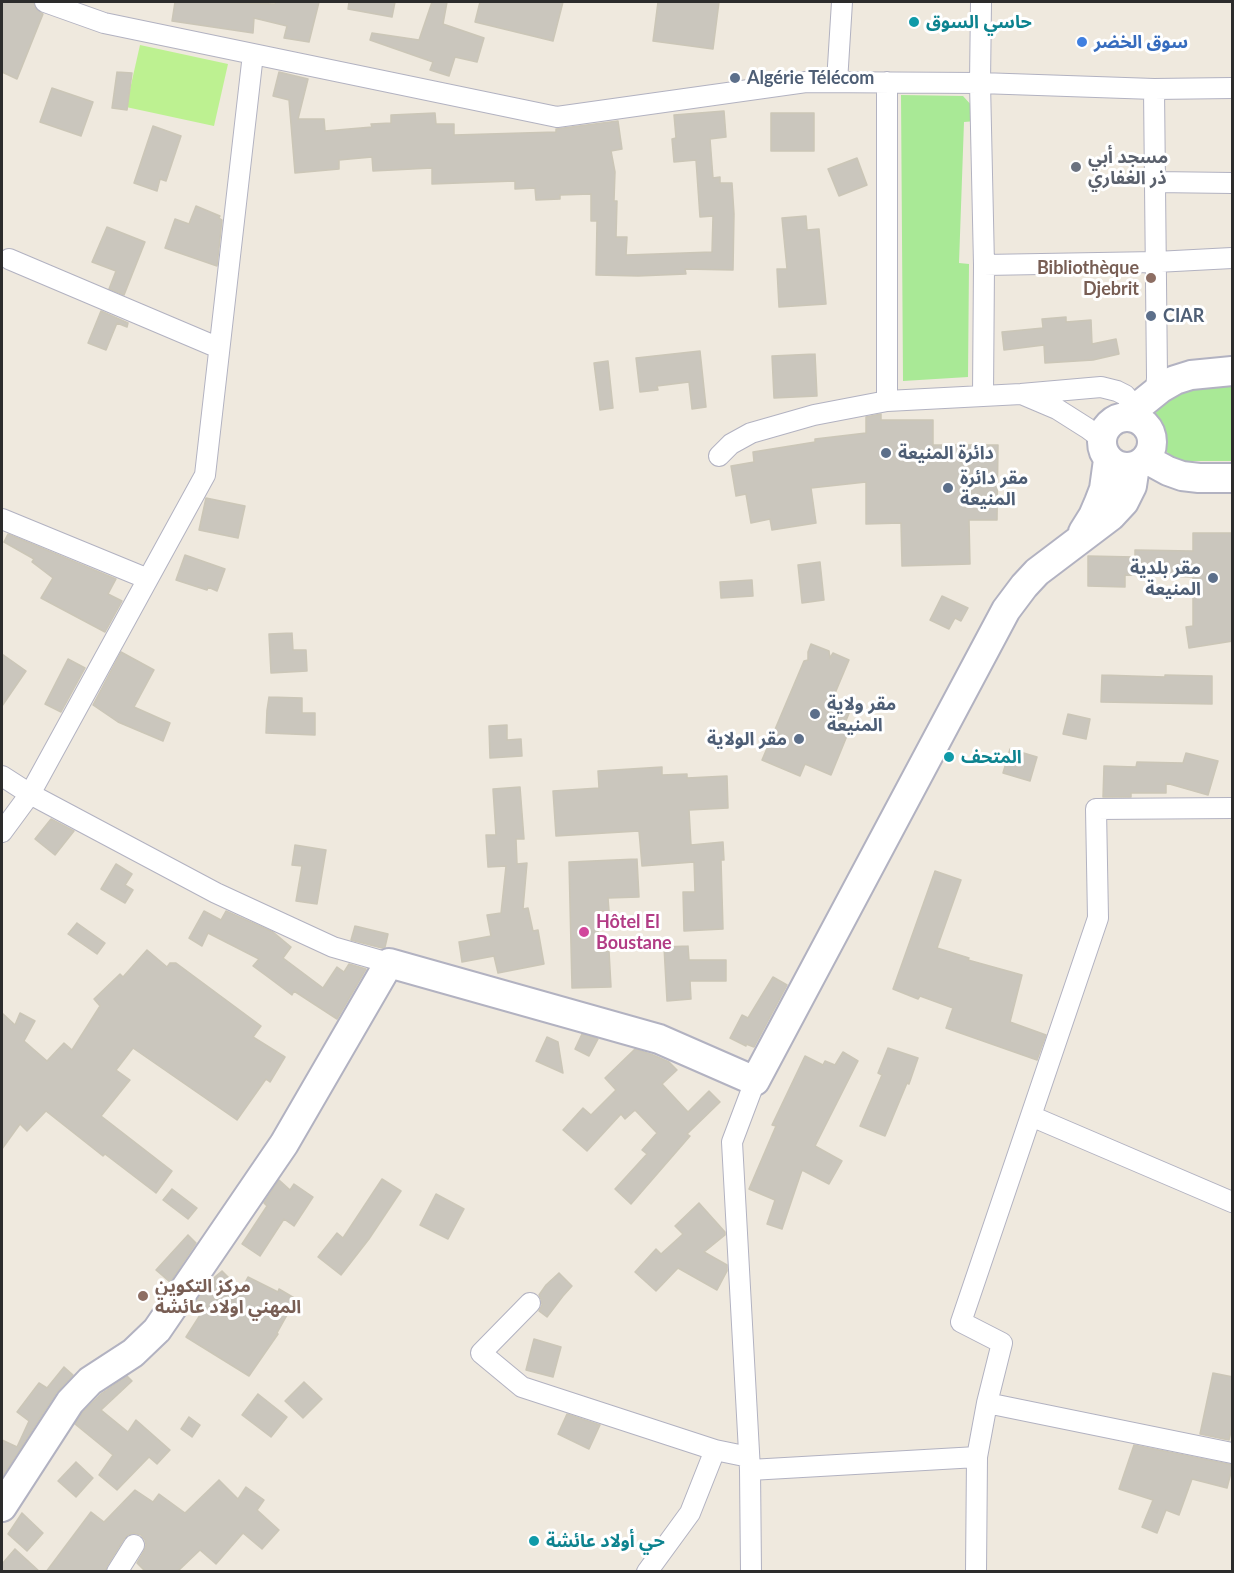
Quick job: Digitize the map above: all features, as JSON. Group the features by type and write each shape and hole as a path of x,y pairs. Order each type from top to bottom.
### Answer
{"street":[{"path":"45,2 104,23 556,117 806,82 980,83 1154,89 1233,88"},
{"path":"837,82 842,2"},
{"path":"981,2 983,395"},
{"path":"2,832 30,794 205,475 253,54"},
{"path":"887,82 887,401"},
{"path":"1140,409 1158,378 1154,89"},
{"path":"1155,182 1233,183"},
{"path":"984,265 1156,262 1233,258"},
{"path":"9,259 219,348"},
{"path":"1075,543 1093,516 1107,474 1104,431 1109,424 1140,409 1175,380 1233,370"},
{"path":"719,456 731,444 751,433 814,415 887,401 1101,387 1125,395 1140,409 1152,435 1151,452 1141,463 1124,502 1111,516 1037,572 1005,610 755,1082 732,1143 750,1463 751,1572"},
{"path":"1021,394 1057,409 1087,428 1105,449 1114,465 1123,468 1141,463 1182,476 1233,478"},
{"path":"2,519 148,579"},
{"path":"2,776 30,794 216,893 333,947 659,1039 755,1082"},
{"path":"976,1572 977,1457 1002,1343 961,1322 1098,918 1096,809 1233,808"},
{"path":"2,1507 70,1402 90,1381 133,1353 157,1330 284,1144 389,963"},
{"path":"1031,1116 1233,1202"},
{"path":"530,1303 481,1353 522,1387 750,1463 977,1457"},
{"path":"987,1403 1233,1454"},
{"path":"647,1572 690,1514 715,1450"},
{"path":"117,1572 134,1545"}],"green space":[{"path":"140,45 228,64 214,126 126,107"},
{"path":"901,95 963,96 973,107 976,121 964,122 959,263 969,264 968,377 903,381"},
{"path":"1232,384 1232,461 1174,459 1163,448 1156,434 1155,414 1163,401 1176,388"}],"building":[{"path":"2,2 33,2 36,9 43,14 17,79 2,72"},
{"path":"175,2 275,4 276,2 319,2 309,42 284,38 287,26 254,18 253,33 172,21"},
{"path":"349,2 395,2 392,17 348,9"},
{"path":"432,2 447,2 443,24 484,38 477,62 455,57 449,76 430,70 433,62 370,40 372,33 419,40"},
{"path":"480,2 563,2 553,41 475,22"},
{"path":"658,2 719,2 713,49 653,41"},
{"path":"117,72 132,73 127,110 112,108"},
{"path":"279,72 308,79 298,119 324,119 325,131 391,123 391,115 435,113 436,124 454,124 454,135 556,132 556,129 618,121 622,149 611,151 615,172 614,201 617,201 616,237 627,237 626,255 712,252 713,216 700,217 696,160 674,162 672,139 676,138 674,115 724,111 726,137 710,139 713,178 720,177 720,183 732,183 733,270 685,269 686,274 596,275 597,221 591,221 591,194 560,195 560,199 536,200 535,188 515,189 515,181 432,184 432,168 373,171 372,157 339,160 339,169 295,173 289,100 273,96"},
{"path":"52,88 93,102 81,136 40,122"},
{"path":"771,113 814,113 814,151 771,151"},
{"path":"153,126 181,136 166,181 160,179 157,191 134,183"},
{"path":"857,158 867,185 839,196 828,169"},
{"path":"196,206 220,216 222,220 217,266 165,248 175,219 189,224"},
{"path":"806,216 807,230 819,229 826,304 779,307 777,269 787,269 782,218"},
{"path":"107,227 145,242 124,295 109,289 116,271 92,262"},
{"path":"101,311 128,323 127,327 117,323 106,350 88,343"},
{"path":"1066,317 1066,322 1091,320 1092,344 1116,339 1119,354 1093,360 1045,363 1044,345 1004,350 1002,332 1043,328 1042,319"},
{"path":"700,351 706,407 692,409 689,382 657,386 658,390 640,392 636,358"},
{"path":"815,354 817,396 774,398 772,356"},
{"path":"608,361 613,408 600,410 594,363"},
{"path":"881,414 881,420 933,420 933,445 998,445 997,520 969,520 970,564 902,566 901,523 866,524 866,482 811,488 816,523 772,530 770,519 751,523 746,494 736,496 731,466 754,462 753,452 815,442 815,439 866,433 866,417"},
{"path":"206,498 245,506 238,538 199,530"},
{"path":"1193,533 1233,533 1233,641 1189,648 1186,627 1193,626 1193,577 1125,575 1125,587 1088,586 1088,556 1135,557 1135,550 1193,551"},
{"path":"8,534 116,579 108,594 122,601 105,632 41,598 53,578 32,562 34,559 4,542"},
{"path":"185,555 225,569 217,591 176,580"},
{"path":"820,562 824,600 802,603 798,565"},
{"path":"752,580 753,596 721,598 720,582"},
{"path":"942,596 968,608 961,621 955,618 949,629 930,620"},
{"path":"292,633 293,650 306,650 307,671 271,673 269,634"},
{"name":"مقر ولاية المنيعة","path":"811,644 829,651 830,658 833,653 849,660 833,698 852,706 845,723 851,726 831,775 805,764 800,776 762,760 804,661 808,660"},
{"path":"121,652 154,670 134,707 170,723 163,741 118,722 93,705"},
{"path":"2,654 26,671 2,706"},
{"path":"68,659 85,668 61,712 45,704"},
{"path":"1102,675 1212,676 1212,704 1101,702"},
{"path":"269,697 302,698 302,713 315,713 315,735 266,733"},
{"path":"1068,714 1090,719 1086,739 1063,734"},
{"path":"507,725 507,740 521,739 522,756 490,758 489,726"},
{"path":"1010,749 1037,757 1030,781 1003,773"},
{"path":"1186,753 1218,761 1208,795 1166,783 1166,793 1131,793 1131,797 1103,797 1104,766 1136,767 1137,762 1183,763"},
{"path":"662,767 662,775 687,774 687,778 727,776 728,808 689,810 691,845 723,842 724,860 721,860 723,929 684,931 683,892 695,892 694,862 642,866 639,831 556,836 553,791 599,788 598,771"},
{"path":"520,787 524,839 516,839 517,864 527,863 523,909 528,908 533,931 538,930 544,964 498,973 494,956 462,962 459,942 491,936 487,915 501,913 506,866 488,867 486,835 496,835 493,789"},
{"path":"51,819 74,831 55,855 35,839"},
{"path":"295,845 326,850 317,904 296,901 302,866 292,865"},
{"name":"Hôtel El Boustane","path":"637,859 639,897 608,898 609,911 597,911 599,952 609,951 611,987 572,988 569,862"},
{"path":"116,864 132,874 125,885 133,890 125,903 101,889"},
{"path":"935,871 961,880 937,948 969,958 968,960 1022,975 1010,1022 1046,1035 1037,1060 946,1028 953,1008 920,996 918,999 893,989"},
{"path":"204,911 221,920 226,911 273,932 291,947 283,958 323,988 337,967 344,972 349,964 366,969 337,1019 294,991 292,995 253,966 259,959 208,933 202,946 189,938"},
{"path":"77,923 105,943 97,954 68,934"},
{"path":"355,926 388,934 385,947 351,940"},
{"path":"688,946 689,960 726,960 726,981 690,981 691,999 667,1001 664,947"},
{"path":"147,950 167,967 170,963 176,963 261,1026 253,1037 285,1057 270,1082 266,1079 237,1120 133,1048 116,1070 130,1080 101,1116 172,1171 156,1193 105,1154 103,1156 46,1111 27,1131 20,1124 2,1149 2,1013 15,1025 20,1013 35,1021 24,1041 47,1061 64,1043 72,1050 100,1006 94,999 120,974 123,977"},
{"path":"773,977 787,985 754,1047 746,1044 746,1046 730,1038 742,1015 748,1018"},
{"path":"582,1034 598,1039 589,1056 575,1049"},
{"path":"547,1037 558,1042 563,1073 536,1061"},
{"path":"888,1048 918,1058 909,1084 907,1083 885,1136 860,1126 882,1075 878,1073"},
{"path":"635,1049 669,1062 677,1070 662,1084 688,1112 709,1091 720,1102 687,1134 690,1136 631,1204 615,1189 647,1154 642,1150 657,1133 635,1110 625,1119 621,1114 587,1151 563,1130 583,1108 591,1115 616,1090 605,1078"},
{"path":"843,1052 858,1061 815,1146 842,1161 829,1184 802,1170 782,1229 767,1224 775,1200 749,1189 776,1126 772,1125 805,1056 823,1065 825,1061 835,1065"},
{"path":"382,1179 401,1191 369,1239 341,1275 318,1257 337,1233 343,1238"},
{"path":"279,1180 290,1190 294,1184 313,1197 294,1226 284,1219 260,1256 242,1244 267,1206 264,1203"},
{"path":"172,1189 197,1208 188,1219 163,1200"},
{"path":"436,1194 464,1209 448,1239 420,1225"},
{"path":"699,1203 725,1232 725,1235 704,1252 727,1265 727,1271 717,1290 678,1268 656,1291 635,1272 656,1249 661,1254 683,1234 675,1226"},
{"path":"188,1235 196,1243 170,1282 156,1270"},
{"path":"222,1271 241,1290 248,1277 278,1292 279,1289 296,1299 278,1334 249,1376 186,1337 202,1312 194,1304 210,1281"},
{"path":"559,1273 572,1286 547,1317 539,1311 542,1305 539,1295"},
{"path":"534,1339 561,1347 553,1377 526,1370"},
{"path":"64,1367 73,1375 56,1393 2,1477 2,1440 17,1447 29,1421 17,1412 39,1383 47,1388"},
{"path":"1213,1373 1233,1377 1233,1423 1229,1440 1200,1434"},
{"path":"127,1376 132,1381 101,1410 128,1432 136,1420 170,1450 157,1464 149,1457 117,1490 99,1475 113,1455 75,1424 83,1412 101,1394"},
{"path":"304,1382 322,1399 303,1418 285,1401"},
{"path":"258,1394 287,1417 271,1437 242,1415"},
{"path":"567,1414 600,1425 589,1449 558,1434"},
{"path":"189,1417 200,1425 192,1437 181,1429"},
{"path":"1134,1445 1233,1465 1227,1488 1192,1479 1179,1515 1166,1510 1157,1533 1142,1527 1153,1500 1119,1489"},
{"path":"76,1462 93,1478 76,1497 58,1481"},
{"path":"219,1480 238,1499 246,1487 264,1500 257,1510 279,1530 262,1549 243,1533 216,1564 200,1550 177,1572 146,1572 137,1563 144,1551 145,1540 141,1535 134,1533 124,1539 105,1572 46,1572 91,1512 104,1522 135,1490 153,1502 159,1494 185,1513"},
{"path":"22,1513 43,1533 27,1551 8,1534"},
{"path":"15,1549 40,1572 2,1572 2,1564"}],"place":[{"name":"حاسي السوق","path":"914,22"},
{"name":"سوق الخضر","path":"1082,42"},
{"name":"Algérie Télécom","path":"735,78"},
{"name":"مسجد أبي ذر الغفاري","path":"1076,167"},
{"name":"Bibliothèque Djebrit","path":"1151,278"},
{"name":"CIAR","path":"1151,316"},
{"name":"دائرة المنيعة","path":"886,453"},
{"name":"مقر دائرة المنيعة","path":"948,488"},
{"name":"مقر بلدية المنيعة","path":"1213,578"},
{"name":"مقر ولاية المنيعة","path":"815,714"},
{"name":"مقر الولاية","path":"799,739"},
{"name":"المتحف","path":"949,757"},
{"name":"Hôtel El Boustane","path":"584,932"},
{"name":"مركز التكوين المهني اولاد عائشة","path":"143,1296"},
{"name":"حي أولاد عائشة","path":"534,1541"}]}
